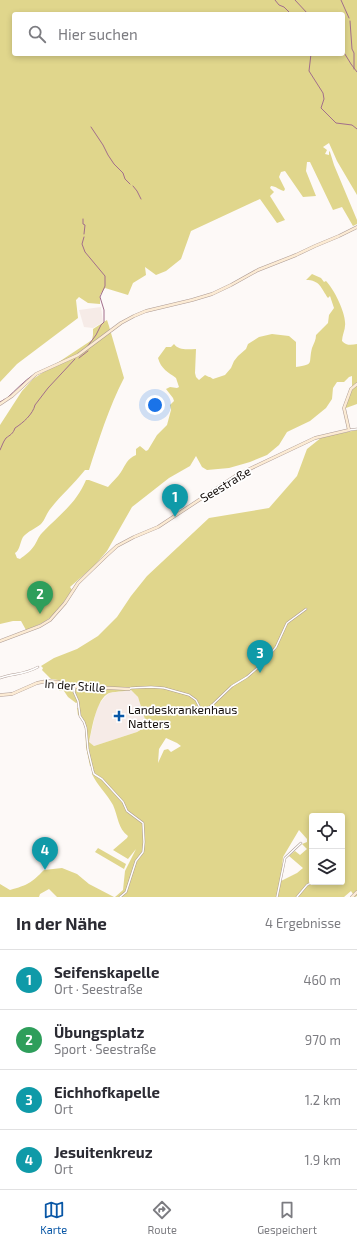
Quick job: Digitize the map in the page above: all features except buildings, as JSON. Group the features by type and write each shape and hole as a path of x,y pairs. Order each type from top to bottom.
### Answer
{"street":[{"path":"0,404 12,396 36,374 78,355 121,323 134,316 146,311 192,300 216,292 258,270 296,255 319,243 339,236 357,227"},
{"path":"357,384 351,389 344,408 349,430 357,429"},
{"name":"Seestraße","path":"0,641 48,622 65,603 78,583 117,546 158,526 237,475 315,438 349,430"},
{"path":"129,689 151,687 164,688 189,695 196,700 200,708 205,709 210,707 232,686 247,677 262,664 276,647 287,623 293,617 306,609"},
{"path":"0,678 24,673 38,667"},
{"name":"In der Stille","path":"0,695 12,694 34,684 45,681 54,681 83,688 129,689"},
{"path":"75,687 74,692 78,701 80,716 86,728 88,750 94,774 102,779 123,802 127,811 142,822 144,841 143,852 136,861 126,892 120,897"},
{"path":"277,897 286,858 301,843"},
{"path":"297,897 309,884"},
{"path":"352,897 357,892"}],"shaded area":[{"path":"0,0 357,0 357,195 337,161 329,143 323,147 327,150 325,154 329,155 329,151 330,152 357,220 357,224 353,226 342,207 333,210 310,162 307,162 306,171 316,196 303,197 285,171 281,172 279,177 285,189 284,191 271,186 270,188 274,192 270,196 285,220 277,223 260,199 191,231 181,259 166,271 156,275 145,267 146,275 133,283 128,295 105,288 100,295 100,304 88,303 79,297 76,300 78,318 17,364 0,382"},
{"path":"312,274 321,278 324,282 326,281 332,289 343,312 345,327 342,341 351,345 357,344 357,404 346,408 352,389 352,376 344,382 337,382 333,388 332,399 326,408 310,421 287,432 279,445 267,455 229,468 207,470 202,467 196,456 190,466 169,478 132,507 107,551 94,566 70,587 72,590 53,615 35,627 26,630 21,621 0,624 0,425 22,391 33,379 92,340 93,329 107,320 124,378 109,412 89,470 85,470 59,499 41,524 23,537 18,550 15,553 17,558 20,559 31,550 41,535 67,509 77,496 86,480 108,487 120,474 129,460 136,455 136,449 140,446 146,451 148,450 157,435 167,425 171,410 170,405 174,401 166,389 170,387 179,387 176,378 163,368 159,362 158,358 166,347 171,347 174,344 181,349 196,349 195,373 199,380 205,375 213,379 225,375 238,356 246,349 248,344 259,337 272,334 289,336 296,342 296,367 308,364 310,362 316,335 328,323 329,315 334,308 330,296 328,298 320,285 314,281 306,280"},
{"path":"101,307 103,322 93,328 84,327 79,310"},
{"path":"357,430 357,896 355,897 351,891 344,897 115,897 123,890 125,871 136,849 128,859 113,850 128,836 120,826 113,805 92,774 94,772 92,766 90,766 86,747 85,722 78,715 78,702 76,703 68,697 64,691 59,691 58,680 51,679 42,670 43,668 41,666 54,658 77,649 98,636 117,617 147,576 209,518 269,508 297,476 307,449 322,437","holes":["131,690 138,697 147,726 137,732 94,746 89,742 95,715 101,701 109,693","166,738 181,746 171,752 168,749 164,750 158,763 159,749","299,830 307,839 307,842 302,844 307,849 300,855 295,851 289,856 303,868 297,873 281,881 283,857"]},
{"name":"Landeskrankenhaus Natters","path":"131,690 138,697 147,725 137,732 94,746 89,742 97,707 109,693"},
{"path":"98,848 126,864 124,869 95,852"},
{"path":"62,868 77,874 89,884 114,897 57,897 49,889 40,894 39,897 0,897 0,884 10,890 29,883 44,870"}],"waterway":[{"path":"275,0 289,12"},
{"path":"295,0 306,12"},
{"path":"341,0 349,18"},
{"path":"350,21 352,49 354,53 354,69"},
{"path":"345,54 357,72"},
{"path":"311,56 309,71 323,93 324,99 321,108 336,123 352,125 357,129"},
{"path":"91,127 114,164 123,173 125,179 130,184"},
{"path":"133,186 141,199"},
{"path":"83,219 83,224 85,225 84,234"},
{"path":"84,237 82,244 85,252 105,276 105,286 100,297 104,310 104,322 87,347"},
{"path":"79,358 88,351"},
{"path":"0,450 6,438 27,418 48,388 75,359"},
{"path":"7,398 33,375"},
{"path":"0,402 5,399"}],"place":[{"name":"Seifenskapelle","path":"175,517"},
{"name":"Übungsplatz","path":"40,614"},
{"name":"Eichhofkapelle","path":"260,673"},
{"name":"Landeskrankenhaus Natters","path":"119,716"},
{"name":"Jesuitenkreuz","path":"45,870"}]}
